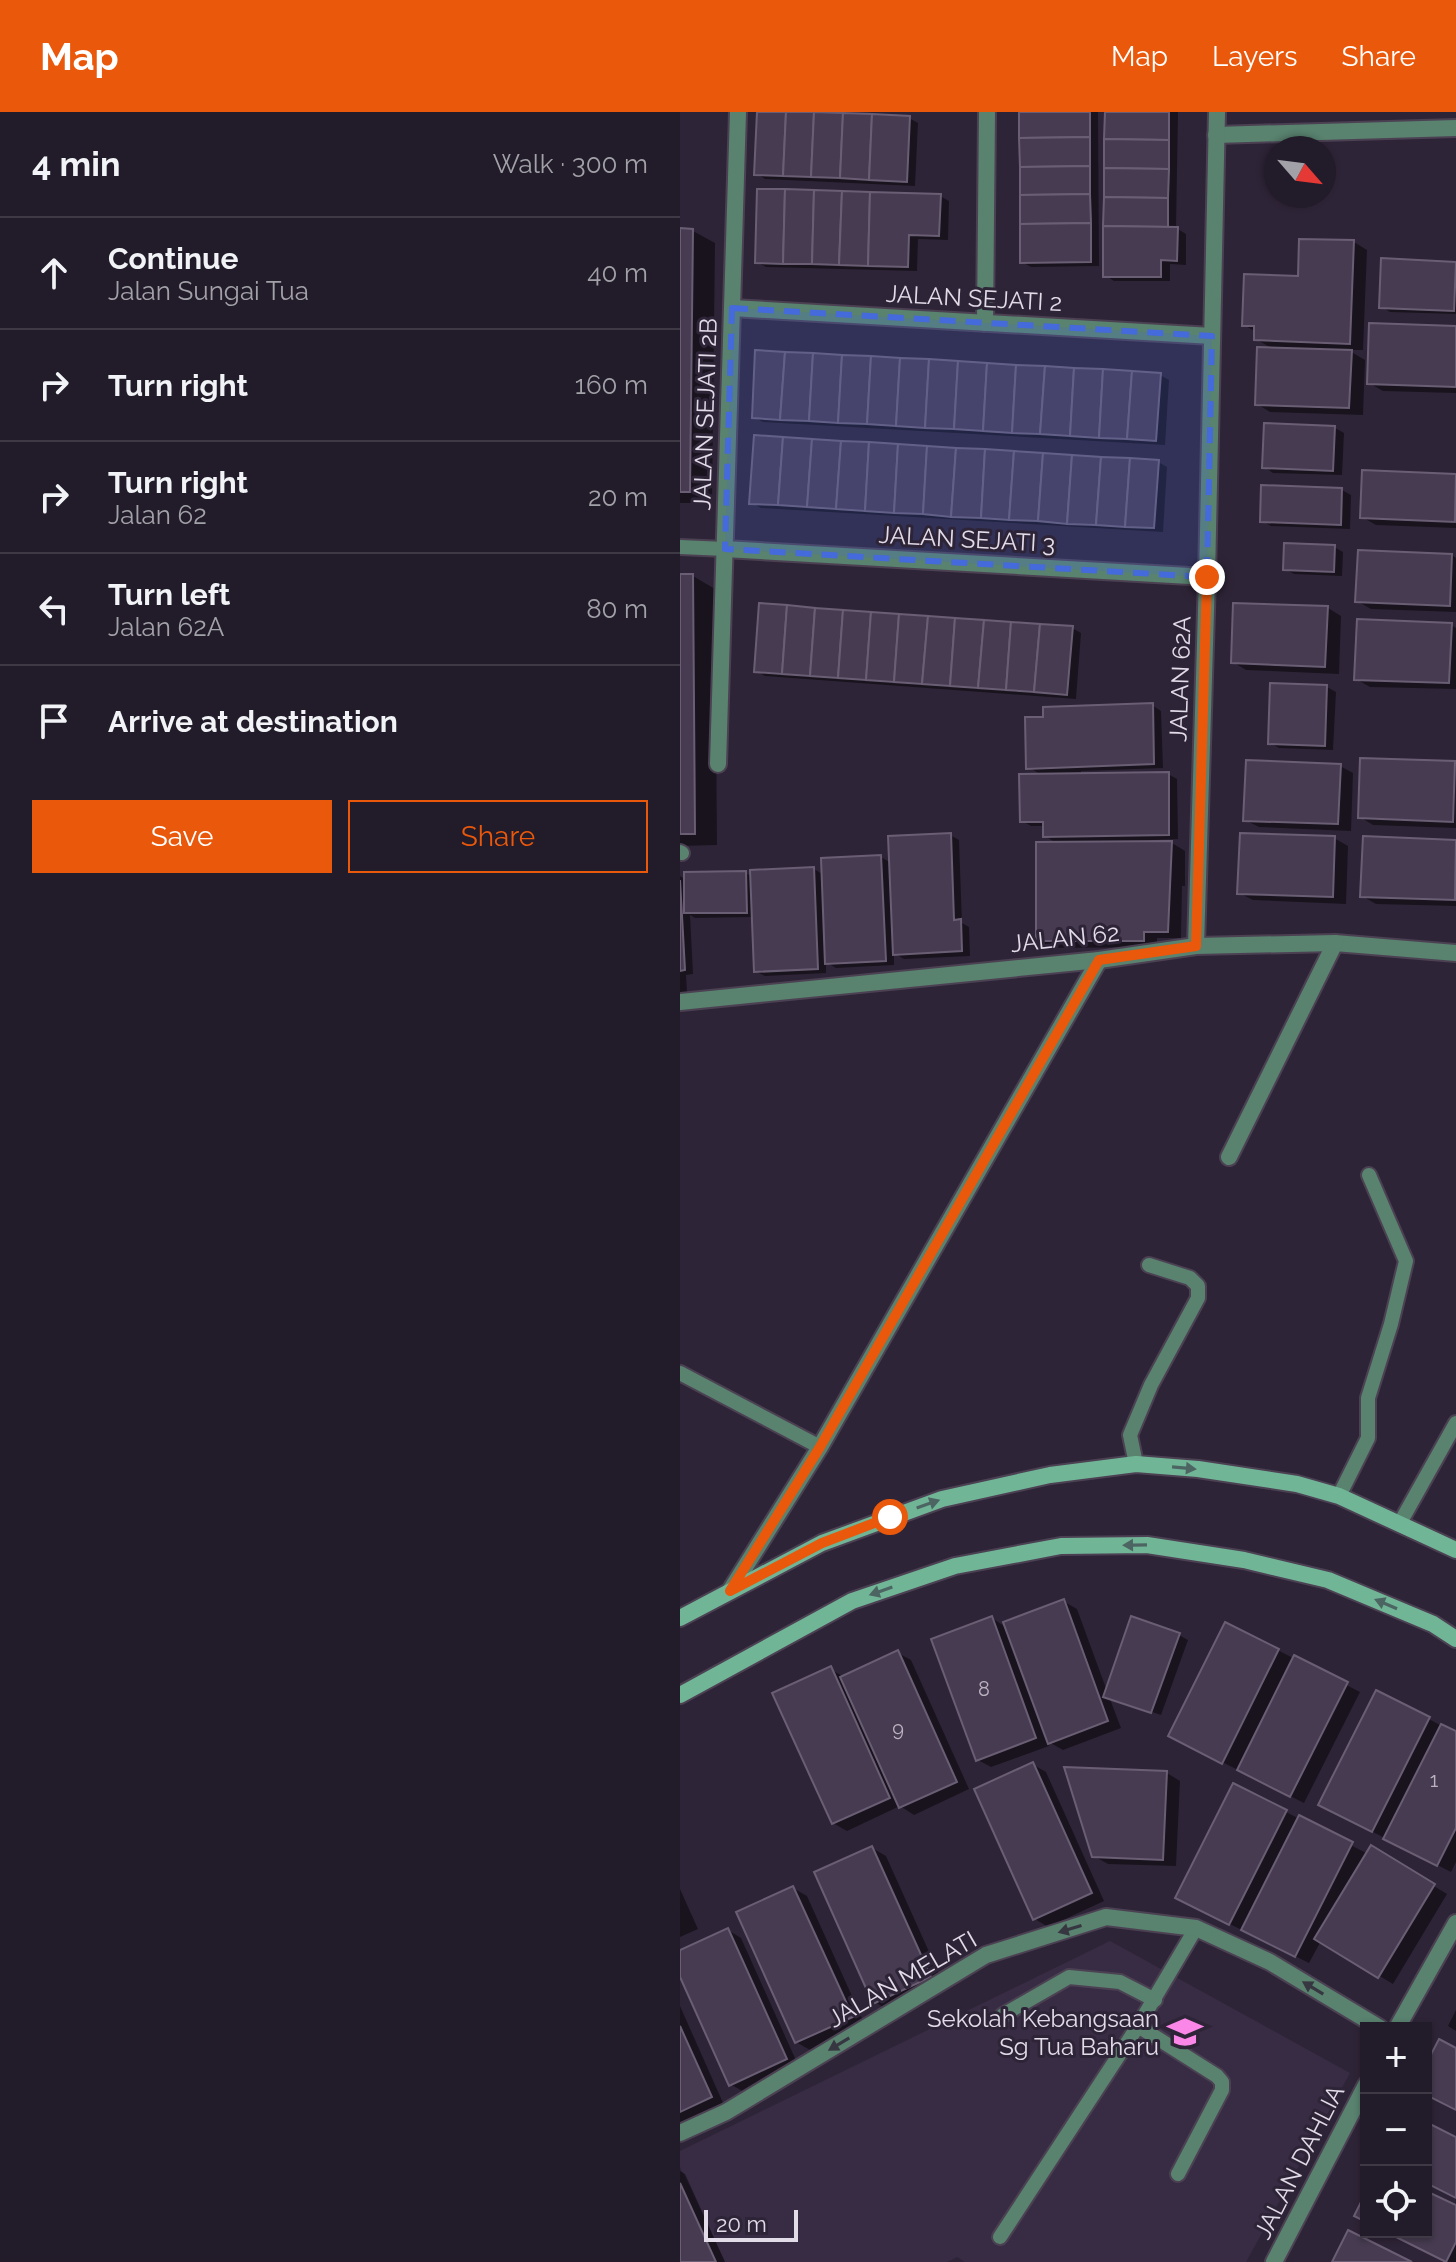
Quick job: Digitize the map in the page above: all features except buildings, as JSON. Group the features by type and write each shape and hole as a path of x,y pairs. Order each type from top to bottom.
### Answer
{"main road":[{"path":"680,1618 822,1543 942,1499 1050,1475 1136,1464 1198,1469 1297,1484 1339,1496 1456,1550"},
{"path":"680,1695 852,1601 955,1566 1061,1546 1147,1545 1244,1560 1328,1580 1433,1624 1456,1639"}],"street":[{"name":"JALAN SEJATI 2B","path":"718,764 738,112"},
{"path":"985,323 987,112"},
{"name":"JALAN 62A","path":"1196,946 1217,112"},
{"path":"1216,135 1456,128"},
{"name":"JALAN SEJATI 2","path":"732,308 1212,336"},
{"name":"JALAN SEJATI 3","path":"725,549 1207,577"},
{"path":"1229,1157 1335,943"},
{"name":"JALAN 62","path":"680,1002 1099,960 1196,946 1335,943 1456,953"},
{"path":"730,1591 820,1447 1099,960"},
{"name":"JALAN MELATI","path":"680,2133 726,2112 986,1955 1106,1917 1196,1928 1270,1962 1370,2022"},
{"path":"1400,2022 1456,1923"},
{"name":"JALAN DAHLIA","path":"1274,2262 1361,2094"}],"lane":[{"path":"680,547 725,549"},
{"path":"1339,1496 1368,1438 1368,1398 1406,1261 1369,1175"},
{"path":"1136,1464 1130,1435 1151,1385 1198,1298 1198,1286 1190,1278 1149,1265"},
{"path":"680,1373 820,1447"},
{"path":"1400,1523 1456,1423"},
{"path":"1000,2237 1155,2000 1196,1928"},
{"path":"1003,2015 1069,1977 1120,1982 1155,2000"},
{"path":"1138,2026 1222,2082 1222,2090 1178,2174"}],"highlighted area":[{"path":"732,308 1212,336 1207,577 725,549"}],"shaded area":[{"path":"1110,1941 1350,2073 1246,2262 965,2262 957,2257 947,2262 725,2262 680,2167 680,2151"}],"place":[{"name":"Sekolah Kebangsaan Sg Tua Baharu","path":"1185,2032"}],"route":[{"path":"890,1517 822,1543 730,1591 820,1447 1099,960 1196,946 1207,577"}]}
